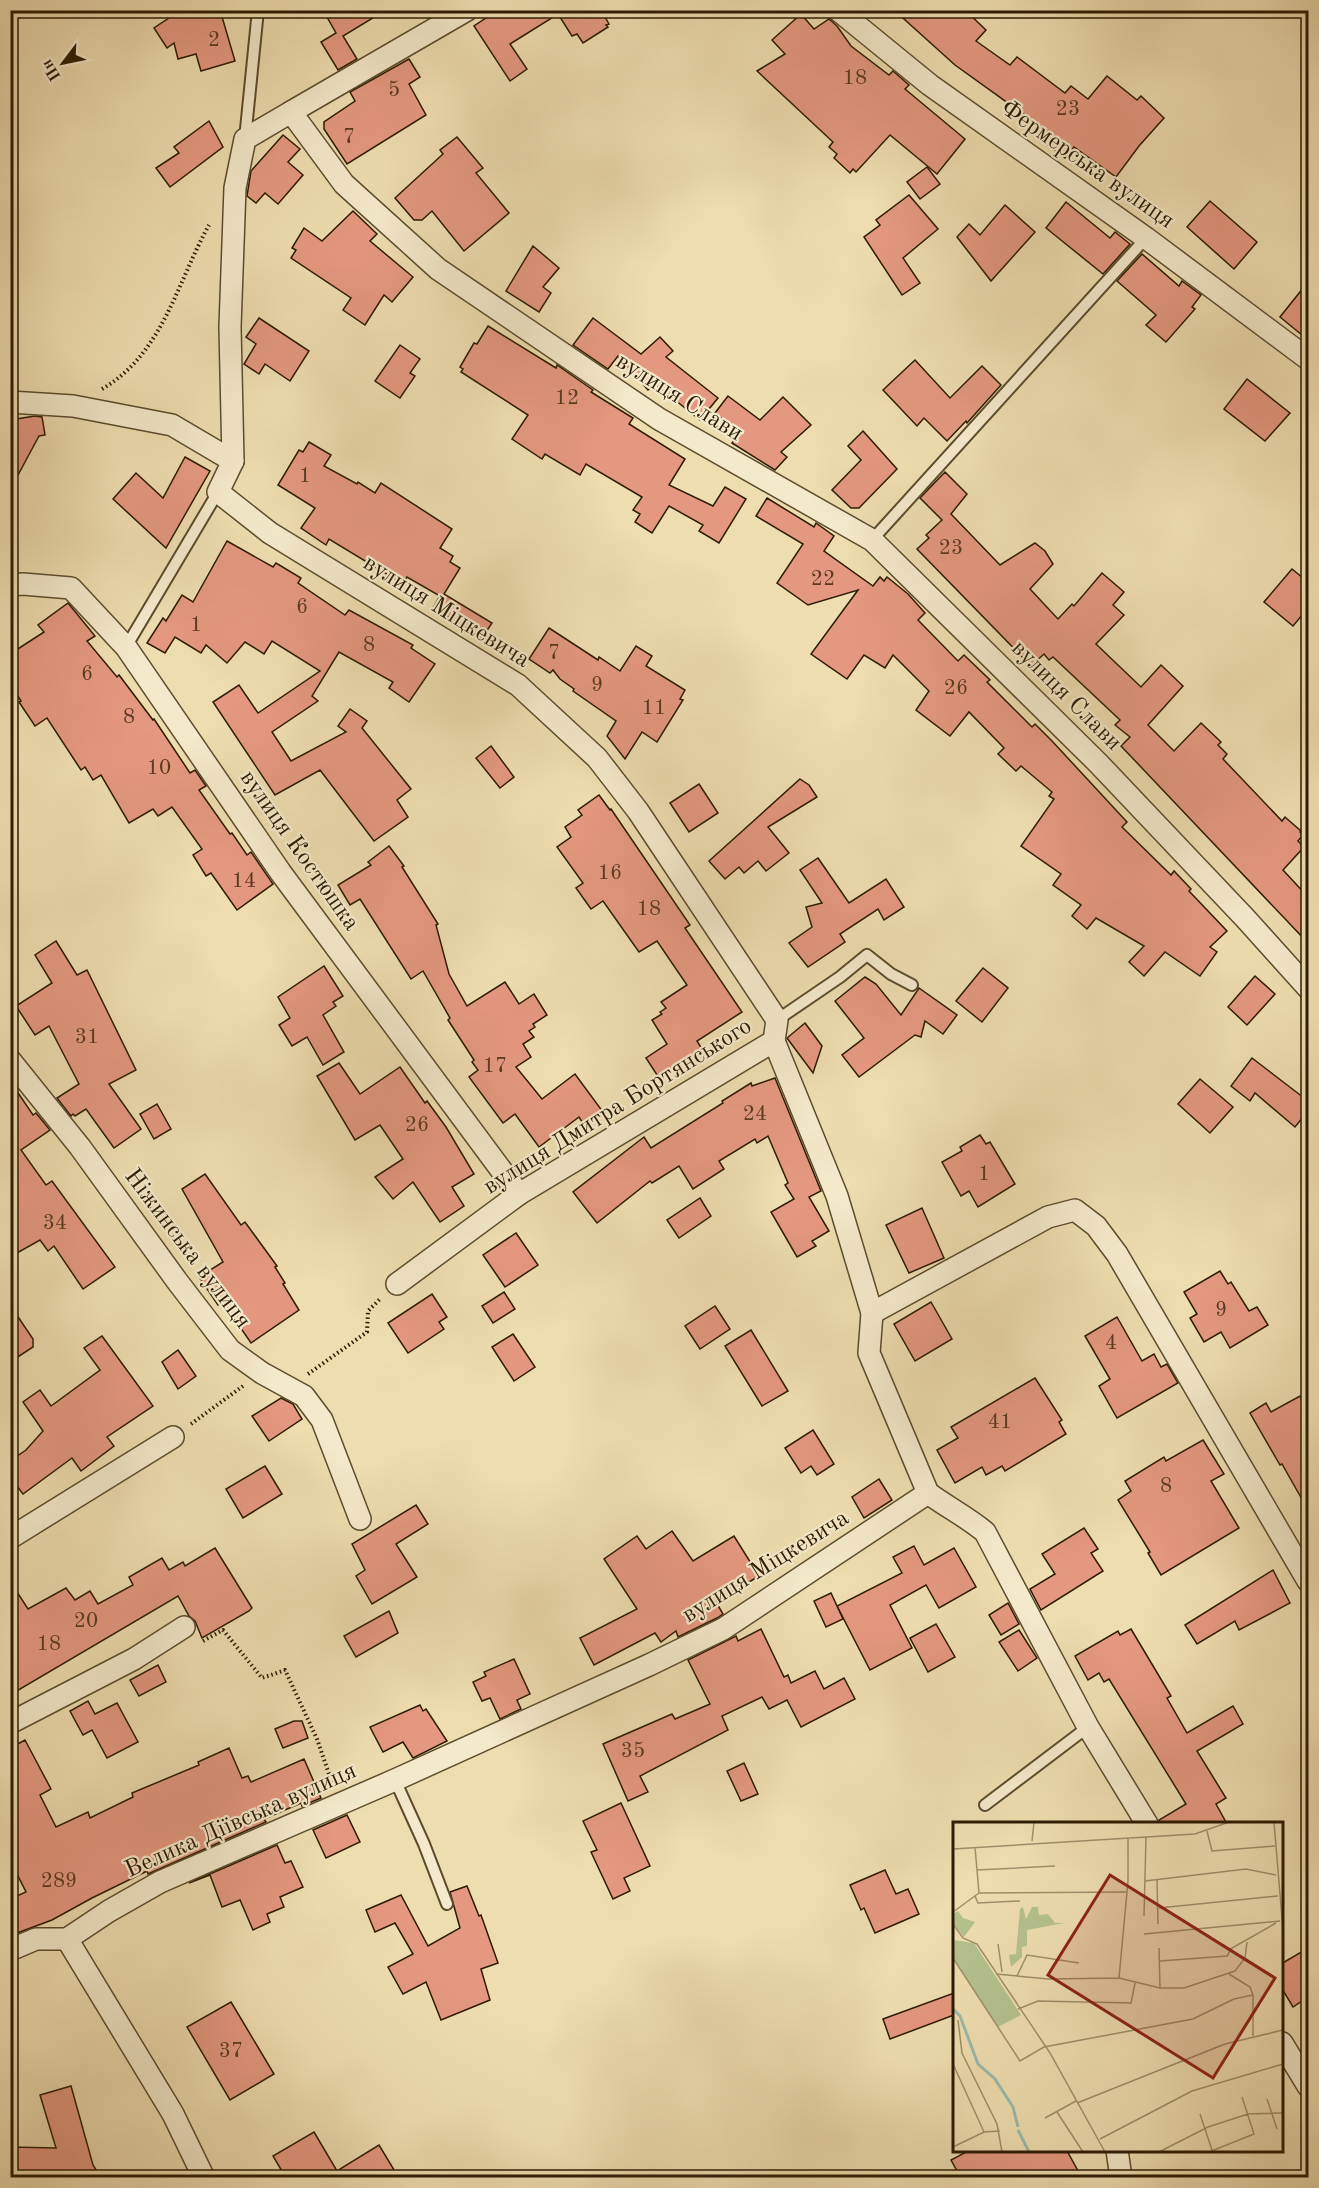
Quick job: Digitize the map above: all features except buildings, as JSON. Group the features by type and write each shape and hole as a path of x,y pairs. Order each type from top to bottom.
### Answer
{"street":[{"path":"218,492 233,461 230,327 235,188 245,139 466,10"},
{"name":"Фермерська вулиця","path":"838,10 930,85 1146,238 1308,359"},
{"name":"вулиця Слави","path":"291,112 344,183 438,269 659,419 872,540 1098,763 1308,988"},
{"path":"10,402 73,406 172,425 233,461"},
{"name":"вулиця Міцкевича","path":"218,492 270,533 518,686 597,758 638,811 775,1030 837,1196 872,1313 869,1353 928,1493 723,1629 495,1735"},
{"name":"вулиця Костюшка","path":"10,585 71,588 126,647 281,873 519,1194"},
{"name":"вулиця Дмитра Бортянського","path":"397,1284 519,1194 775,1030"},
{"name":"Ніжинська вулиця","path":"10,1060 80,1148 230,1350 304,1396 322,1420 360,1519"},
{"path":"872,1313 1048,1217 1075,1210 1096,1226 1117,1254 1308,1581"},
{"path":"13,1530 173,1437"},
{"path":"928,1493 985,1532 1088,1727 1146,1822"},
{"path":"10,1723 134,1659 184,1627"},
{"name":"Велика Діївська вулиця","path":"67,1939 108,1911 160,1882 495,1735"},
{"path":"10,1950 36,1939 67,1939 173,2114 204,2178"},
{"path":"1283,2046 1308,2086"},
{"path":"1117,2152 1121,2178"}],"lane":[{"path":"245,139 258,10"},
{"path":"872,540 1146,238"},
{"path":"126,647 218,492"},
{"name":"вулиця Дмитра Бортянського","path":"775,1030 867,955 891,974 912,984"},
{"path":"985,1805 1088,1727"},
{"path":"395,1780 424,1844 447,1904"}],"path":[{"path":"97,391 113,382 134,364 156,334 177,295 194,253 211,223"},
{"path":"311,1371 367,1332 368,1311"},
{"path":"173,1437 262,1372"},
{"path":"184,1627 200,1642 223,1630 262,1678 285,1670 317,1739 339,1804"}]}
